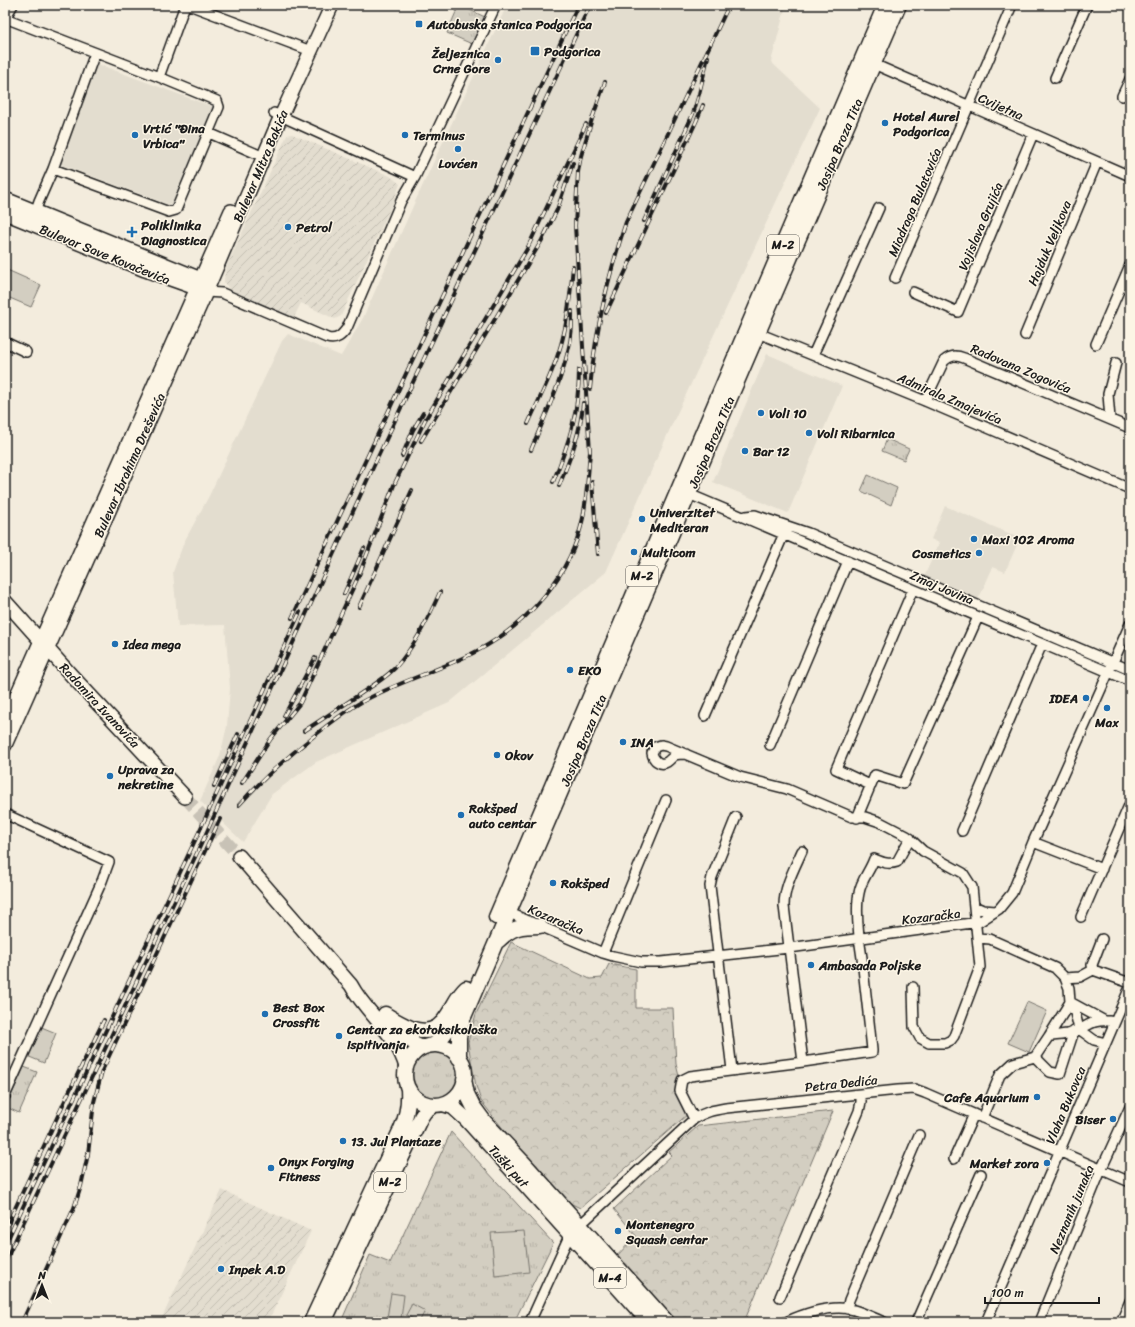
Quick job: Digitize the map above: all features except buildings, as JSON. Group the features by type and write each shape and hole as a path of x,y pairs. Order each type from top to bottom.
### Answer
{"main road":[{"name":"Josipa Broza Tita","path":"684,491 758,333 868,62 885,5"},
{"name":"Josipa Broza Tita","path":"429,1046 443,1038 447,1031 466,988 504,911 868,62 899,5"},
{"name":"Josipa Broza Tita","path":"459,1058 463,1019 496,942 504,911"},
{"path":"496,942 512,929 527,926 540,926"},
{"path":"385,1014 418,1031 431,1030 444,1021 457,998 466,988"},
{"path":"429,1046 441,1046 448,1048 459,1058"},
{"name":"M-2","path":"324,1322 406,1118 408,1089 406,1082 406,1067 411,1057 419,1050 429,1046"},
{"name":"M-2","path":"311,1322 354,1245 422,1115 429,1108 448,1102 457,1095 463,1085 463,1065 459,1058"},
{"name":"Tuški put","path":"464,1080 467,1094 479,1115 522,1161 575,1230"},
{"path":"408,1089 419,1100 429,1104 439,1104"},
{"name":"Tuški put","path":"439,1104 453,1107 466,1119 575,1230"},
{"name":"M-4","path":"575,1230 649,1322"},
{"name":"M-4","path":"575,1230 667,1322"}],"street":[{"path":"13,5 5,18 159,77 217,101 219,107 176,210 173,212 169,212 53,168"},
{"path":"159,77 185,5"},
{"path":"189,5 307,49"},
{"name":"Bulevar Mitra Bakića","path":"203,285 307,49 324,5"},
{"name":"Bulevar Mitra Bakića","path":"307,49 332,5"},
{"name":"Miodraga Bulatovića","path":"895,278 1012,5"},
{"path":"1055,78 1087,5"},
{"path":"203,285 216,286 222,293 327,338 331,339 341,336 346,328 401,201 414,177 493,7"},
{"path":"30,224 53,168 95,53"},
{"name":"Cvijetna","path":"868,62 1130,176"},
{"path":"1122,96 1130,79"},
{"path":"277,115 414,177"},
{"path":"209,133 261,155"},
{"name":"Vojislava Grujića","path":"913,292 958,312 1032,134"},
{"name":"Hajduk Veljkova","path":"1026,335 1097,162"},
{"name":"Bulevar Save Kovačevića","path":"5,199 203,285"},
{"path":"813,355 879,208"},
{"name":"Bulevar Save Kovačevića","path":"5,213 145,270 203,285"},
{"path":"1096,344 1130,265"},
{"name":"Bulevar Ibrahima Dreševića","path":"44,644 203,285"},
{"name":"Admirala Zmajevića","path":"758,333 925,401 1130,489"},
{"path":"5,342 26,352"},
{"name":"Radovana Zogovića","path":"925,401 944,361 950,356 956,356 964,358 1130,428"},
{"path":"1110,419 1108,394 1116,363"},
{"name":"Zmaj Jovina","path":"684,491 743,517 785,530 848,561 1130,681"},
{"path":"705,716 785,530"},
{"name":"Zmaj Jovina","path":"785,530 808,533 1130,670"},
{"path":"770,745 848,561"},
{"path":"870,785 836,769 912,589"},
{"name":"Radomira Ivanovića","path":"5,601 184,797"},
{"path":"857,818 875,775 903,784 978,616"},
{"name":"Kozaračka","path":"504,911 613,956 641,962 661,962 789,948 976,923 985,919 1004,904 1012,893 1130,624"},
{"path":"5,722 44,644"},
{"path":"5,745 44,644"},
{"path":"962,831 1042,644"},
{"path":"686,754 740,776 787,789 848,815 857,818 871,819 901,832 910,838 923,851 963,873 972,887 980,960 979,971 954,1036 951,1040 945,1043 929,1043 920,1038 914,1028 913,987"},
{"path":"603,952 666,800"},
{"path":"1081,917 1130,803"},
{"path":"5,814 109,862 102,881 5,1096"},
{"path":"732,1070 718,956 711,881 736,817"},
{"path":"694,1119 680,1091 682,1080 690,1076 872,1052 859,938 858,895 866,872 872,865 874,859 884,863 896,862 910,838"},
{"path":"1034,842 1102,869"},
{"path":"802,852 787,886 784,896 784,906 803,1062"},
{"path":"239,856 351,985 358,998 392,1037 403,1057 406,1067"},
{"path":"974,906 983,910 996,911"},
{"path":"978,938 990,939 1055,968 1065,978 1069,988 1070,1002 1075,1013 1076,1030 1060,1074 1050,1072 1035,1057"},
{"path":"1093,970 1092,964 1102,940"},
{"path":"1065,978 1080,976 1093,970 1130,984"},
{"path":"351,985 365,995 409,1040 418,1046 429,1046"},
{"name":"Vlaha Bukovca","path":"986,1322 1130,987"},
{"path":"1070,1002 1103,1020"},
{"path":"954,1159 1000,1075 1013,1063 1035,1057 1070,1002"},
{"path":"1048,1036 1068,1034 1091,1022 1103,1020 1115,1022"},
{"path":"1076,1030 1094,1040 1106,1043"},
{"name":"Petra Dedića","path":"575,1230 694,1119 707,1112 726,1108 906,1090 920,1091 1130,1182"},
{"path":"780,1298 859,1111 861,1094"},
{"name":"Neznanih junaka","path":"1039,1322 1102,1170 1130,1107"},
{"path":"847,1309 849,1300 919,1135"},
{"path":"916,1322 980,1174"},
{"path":"530,1322 575,1230"},
{"path":"1121,1322 1130,1301"},
{"path":"786,1322 819,1310 832,1308 847,1309 859,1312 884,1322"}],"shaded area":[{"path":"507,5 786,5 771,62 820,108 674,420 606,572 449,703 316,762 272,794 243,842 200,801 220,756 227,726 230,688 225,625 178,626 173,572 184,542 209,496 282,341 288,334 341,356 363,318 414,204"},
{"name":"Vrtić \"Đina Vrbica\"","path":"95,63 213,107 173,206 59,164"},
{"path":"292,134 390,176 400,184 341,316 335,319 301,303 293,319 229,289 224,282 225,270 287,135"},
{"path":"767,354 842,386 788,513 713,482"},
{"path":"945,506 1020,538 1005,572 993,567 978,600 924,577 939,543 931,539"},
{"path":"222,1190 311,1231 268,1322 160,1322"}],"green space":[{"path":"459,5 485,17 472,44 447,33"},
{"path":"5,269 41,285 31,307 5,296"},
{"path":"887,439 909,449 904,460 882,451"},
{"path":"868,475 897,488 891,505 861,491"},
{"path":"511,942 590,979 602,978 609,964 636,969 636,1008 673,1008 676,1064 688,1114 580,1208 564,1200 527,1159 481,1101 476,1086 468,1042 476,1014"},
{"path":"1027,1002 1047,1011 1029,1052 1008,1043"},
{"path":"39,1026 56,1033 44,1063 27,1056"},
{"path":"434,1051 443,1053 451,1058 456,1066 458,1075 456,1084 451,1092 443,1097 434,1099 425,1097 417,1092 412,1084 410,1075 412,1066 417,1058 425,1053"},
{"path":"24,1067 37,1072 19,1113 6,1107"},
{"path":"833,1111 744,1322 666,1322 610,1263 636,1236 614,1209 672,1155 669,1152 698,1126"},
{"path":"451,1132 553,1243 514,1322 341,1322 370,1255 390,1263"},
{"path":"524,1231 529,1272 495,1276 491,1233"},
{"path":"391,1293 404,1295 401,1319 387,1318"},
{"path":"412,1304 425,1311 419,1322 406,1315"}],"tunnel":[{"path":"185,797 239,856"}],"railway":[{"path":"292,618 578,5"},
{"path":"5,1262 204,838 376,461 590,5"},
{"path":"590,389 595,346 603,304 613,263 626,222 729,5"},
{"path":"644,221 693,114 708,57"},
{"path":"239,805 284,760 352,707 387,689 448,665 496,640 530,612 545,596 569,559 583,518 590,452 575,226 578,172 592,119 605,82"},
{"path":"606,313 703,105"},
{"path":"269,741 300,703 359,575 394,485 425,420 527,249 586,124"},
{"path":"421,441 542,240 557,210 573,163"},
{"path":"528,424 548,380 561,345 569,308 573,266"},
{"path":"531,450 565,364 571,336 572,311"},
{"path":"553,482 564,454 572,427 579,385 579,370"},
{"path":"559,486 571,456 580,424 583,403"},
{"path":"402,456 413,430 423,413"},
{"path":"592,482 598,554"},
{"path":"359,607 412,490"},
{"path":"344,594 364,548"},
{"path":"304,731 376,684 395,668 415,641 440,592"},
{"path":"5,1245 199,832 300,612"},
{"path":"284,716 315,658"},
{"path":"214,786 238,734"},
{"path":"242,783 272,737"},
{"path":"22,1322 74,1208 81,1186 88,1154 94,1102 102,1071 220,819"},
{"path":"5,1230 104,1020"}],"place":[{"name":"Autobuska stanica Podgorica","path":"419,24"},
{"name":"Podgorica","path":"535,51"},
{"name":"Željeznica Crne Gore","path":"498,60"},
{"name":"Hotel Aurel Podgorica","path":"885,123"},
{"name":"Vrtić \"Đina Vrbica\"","path":"135,135"},
{"name":"Terminus","path":"405,135"},
{"name":"Lovćen","path":"458,149"},
{"name":"Petrol","path":"288,227"},
{"name":"Poliklinika Diagnostica","path":"132,232"},
{"name":"Voli 10","path":"761,413"},
{"name":"Voli Ribarnica","path":"809,433"},
{"name":"Bar 12","path":"745,451"},
{"name":"Univerzitet Mediteran","path":"642,519"},
{"name":"Maxi 102 Aroma","path":"974,539"},
{"name":"Multicom","path":"634,552"},
{"name":"Cosmetics","path":"979,553"},
{"name":"Idea mega","path":"115,644"},
{"name":"EKO","path":"570,670"},
{"name":"IDEA","path":"1086,698"},
{"name":"Max","path":"1107,708"},
{"name":"INA","path":"623,742"},
{"name":"Okov","path":"497,755"},
{"name":"Uprava za nekretine","path":"110,776"},
{"name":"Rokšped auto centar","path":"461,815"},
{"name":"Rokšped","path":"553,883"},
{"name":"Ambasada Poljske","path":"811,965"},
{"name":"Best Box Crossfit","path":"265,1014"},
{"name":"Centar za ekotoksikološka ispitivanja","path":"339,1036"},
{"name":"Cafe Aquarium","path":"1037,1097"},
{"name":"Biser","path":"1113,1119"},
{"name":"13. Jul Plantaze","path":"343,1141"},
{"name":"Market zora","path":"1047,1163"},
{"name":"Onyx Forging Fitness","path":"271,1168"},
{"name":"Montenegro Squash centar","path":"618,1231"},
{"name":"Inpek A.D","path":"221,1269"}]}
